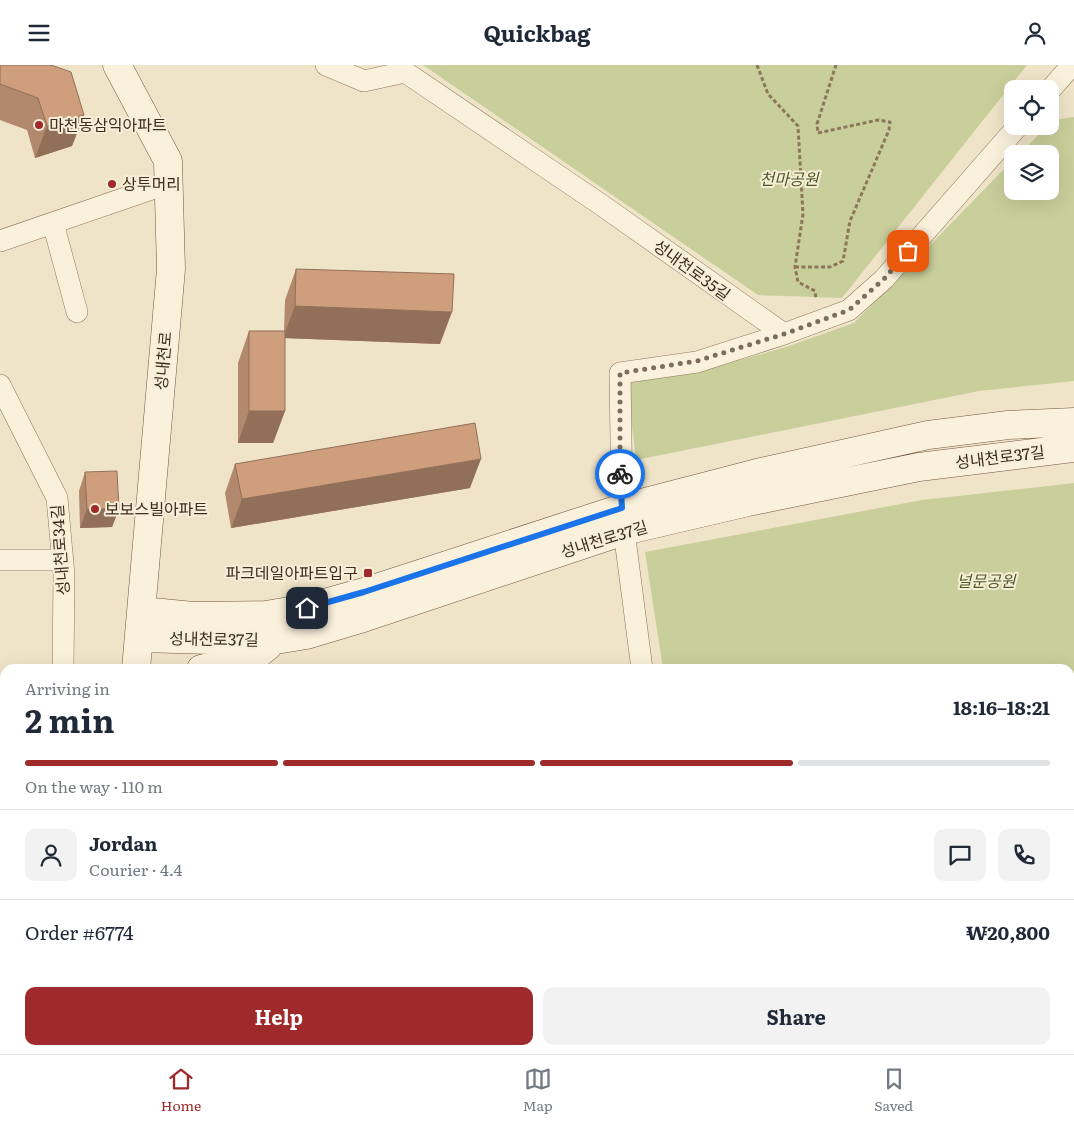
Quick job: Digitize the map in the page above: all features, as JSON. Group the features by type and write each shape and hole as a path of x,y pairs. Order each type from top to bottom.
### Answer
{"main road":[{"name":"성내천로","path":"117,65 168,161 171,269 137,664"},
{"name":"성내천로37길","path":"141,624 247,641 276,640 306,635 362,618 623,519 757,473 928,435 1008,425 1074,422"},
{"name":"성내천로37길","path":"141,624 193,615 266,615 307,608 623,519 748,502 919,467 1002,455 1074,448"},
{"path":"220,664 258,654 276,640"}],"street":[{"name":"성내천로35길","path":"326,65 364,81 405,69 784,334"},
{"path":"1059,80 1072,65"},
{"path":"641,664 623,519 620,373 697,361 784,334 849,310 884,279 1010,135"},
{"path":"0,241 168,183"},
{"path":"53,223 76,311"},
{"name":"성내천로34길","path":"0,385 57,498 63,560 63,664"},
{"path":"0,560 63,560"}],"path":[{"path":"757,65 768,94 798,126 804,214 795,267 798,282 815,291"},
{"path":"795,267 830,267 843,261 850,221 889,130 890,122 878,119 818,133 817,124 836,65"}],"green space":[{"name":"천마공원","path":"423,65 1027,65 1015,80 1004,80 1004,94 842,298 758,295"},
{"path":"1074,117 1074,381 979,391 636,460 627,381 701,371 786,347 854,323 1004,169 1004,200 1059,200 1059,145 1029,145 1038,135 1059,135 1059,119"},
{"name":"널문공원","path":"1074,483 1074,664 662,664 645,552 922,500"}],"building":[{"path":"0,65 51,65 71,72 84,115 47,126 38,98 0,84"},
{"path":"296,269 454,274 452,312 295,306"},
{"path":"249,331 285,331 285,411 249,411"},
{"path":"475,423 481,459 242,499 235,464"},
{"path":"117,471 119,509 87,509 85,472"}],"way so far":[{"path":"620,474 620,373 697,361 784,334 849,310 884,279 908,251"}],"place":[{"name":"마천동삼익아파트","path":"39,125"},
{"name":"상투머리","path":"112,184"},
{"name":"보보스빌아파트","path":"95,509"},
{"name":"파크데일아파트입구","path":"368,573"}],"route":[{"path":"307,608 364,592 622,508 620,474"}]}
